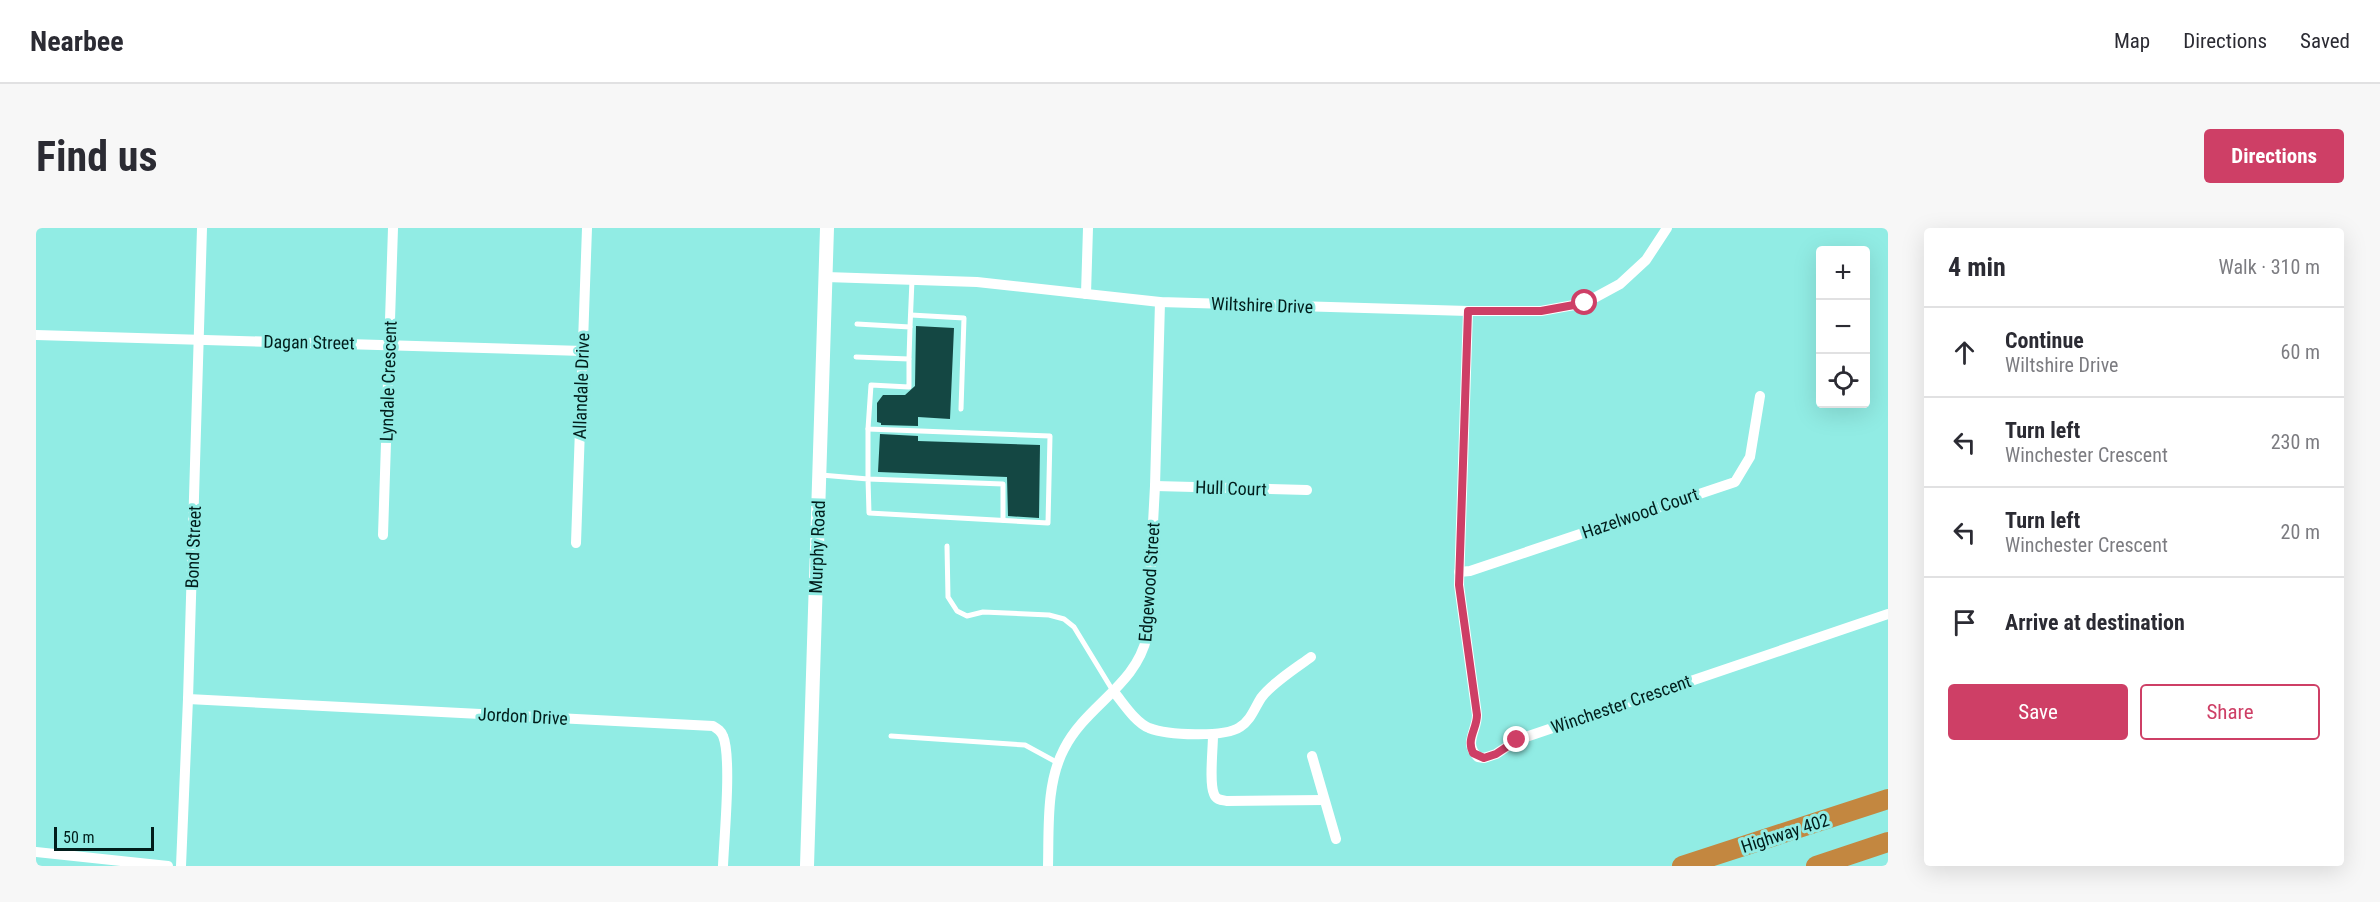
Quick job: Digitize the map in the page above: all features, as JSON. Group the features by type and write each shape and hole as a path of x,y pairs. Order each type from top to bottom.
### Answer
{"highway":[{"name":"Highway 402","path":"1682,866 1888,799"},
{"path":"1816,866 1888,842"}],"street":[{"name":"Bond Street","path":"181,866 202,228"},
{"name":"Lyndale Crescent","path":"383,535 393,228"},
{"name":"Allandale Drive","path":"576,543 587,228"},
{"name":"Murphy Road","path":"807,866 827,228"},
{"path":"1086,294 1088,228"},
{"name":"Wiltshire Drive","path":"826,277 977,282 1160,302 1541,311 1585,303 1620,284 1646,260 1667,228"},
{"name":"Edgewood Street","path":"1048,866 1050,811 1058,763 1075,731 1114,692 1137,663 1148,636 1160,302"},
{"name":"Winchester Crescent","path":"1468,311 1459,572 1460,599 1477,715 1477,723 1470,742 1473,753 1484,758 1496,754 1517,740 1888,614"},
{"name":"Dagan Street","path":"36,334 583,351"},
{"name":"Hazelwood Court","path":"1459,572 1470,571 1735,482 1750,457 1760,396"},
{"name":"Hull Court","path":"1155,486 1307,490"},
{"path":"1114,692 1148,728 1213,735 1238,729 1248,720 1261,698 1311,657"},
{"name":"Jordon Drive","path":"188,699 713,726 720,730 723,736 727,756 723,866"},
{"path":"1213,735 1212,784 1213,793 1217,799 1227,801 1324,800"},
{"path":"1312,756 1336,839"},
{"path":"36,852 168,866"}],"lane":[{"path":"868,429 1050,436 1048,523 869,513 868,429 871,385 909,387 912,280"},
{"path":"911,315 964,318 961,409"},
{"path":"857,324 910,327"},
{"path":"856,357 909,359"},
{"path":"819,475 1003,484 1003,520"},
{"path":"947,546 948,597 957,611 967,616 983,612 1050,615 1064,619 1074,627 1114,692"},
{"path":"891,736 1025,745 1058,763"}],"building":[{"path":"916,326 954,328 950,419 918,417 918,426 881,425 877,422 877,403 883,395 905,395 915,386"},
{"path":"880,434 918,436 918,441 1040,445 1039,518 1008,516 1007,477 878,472"}],"route":[{"path":"1517,740 1496,754 1484,758 1473,753 1470,742 1477,723 1477,715 1459,585 1468,311 1541,311 1585,303"}]}
